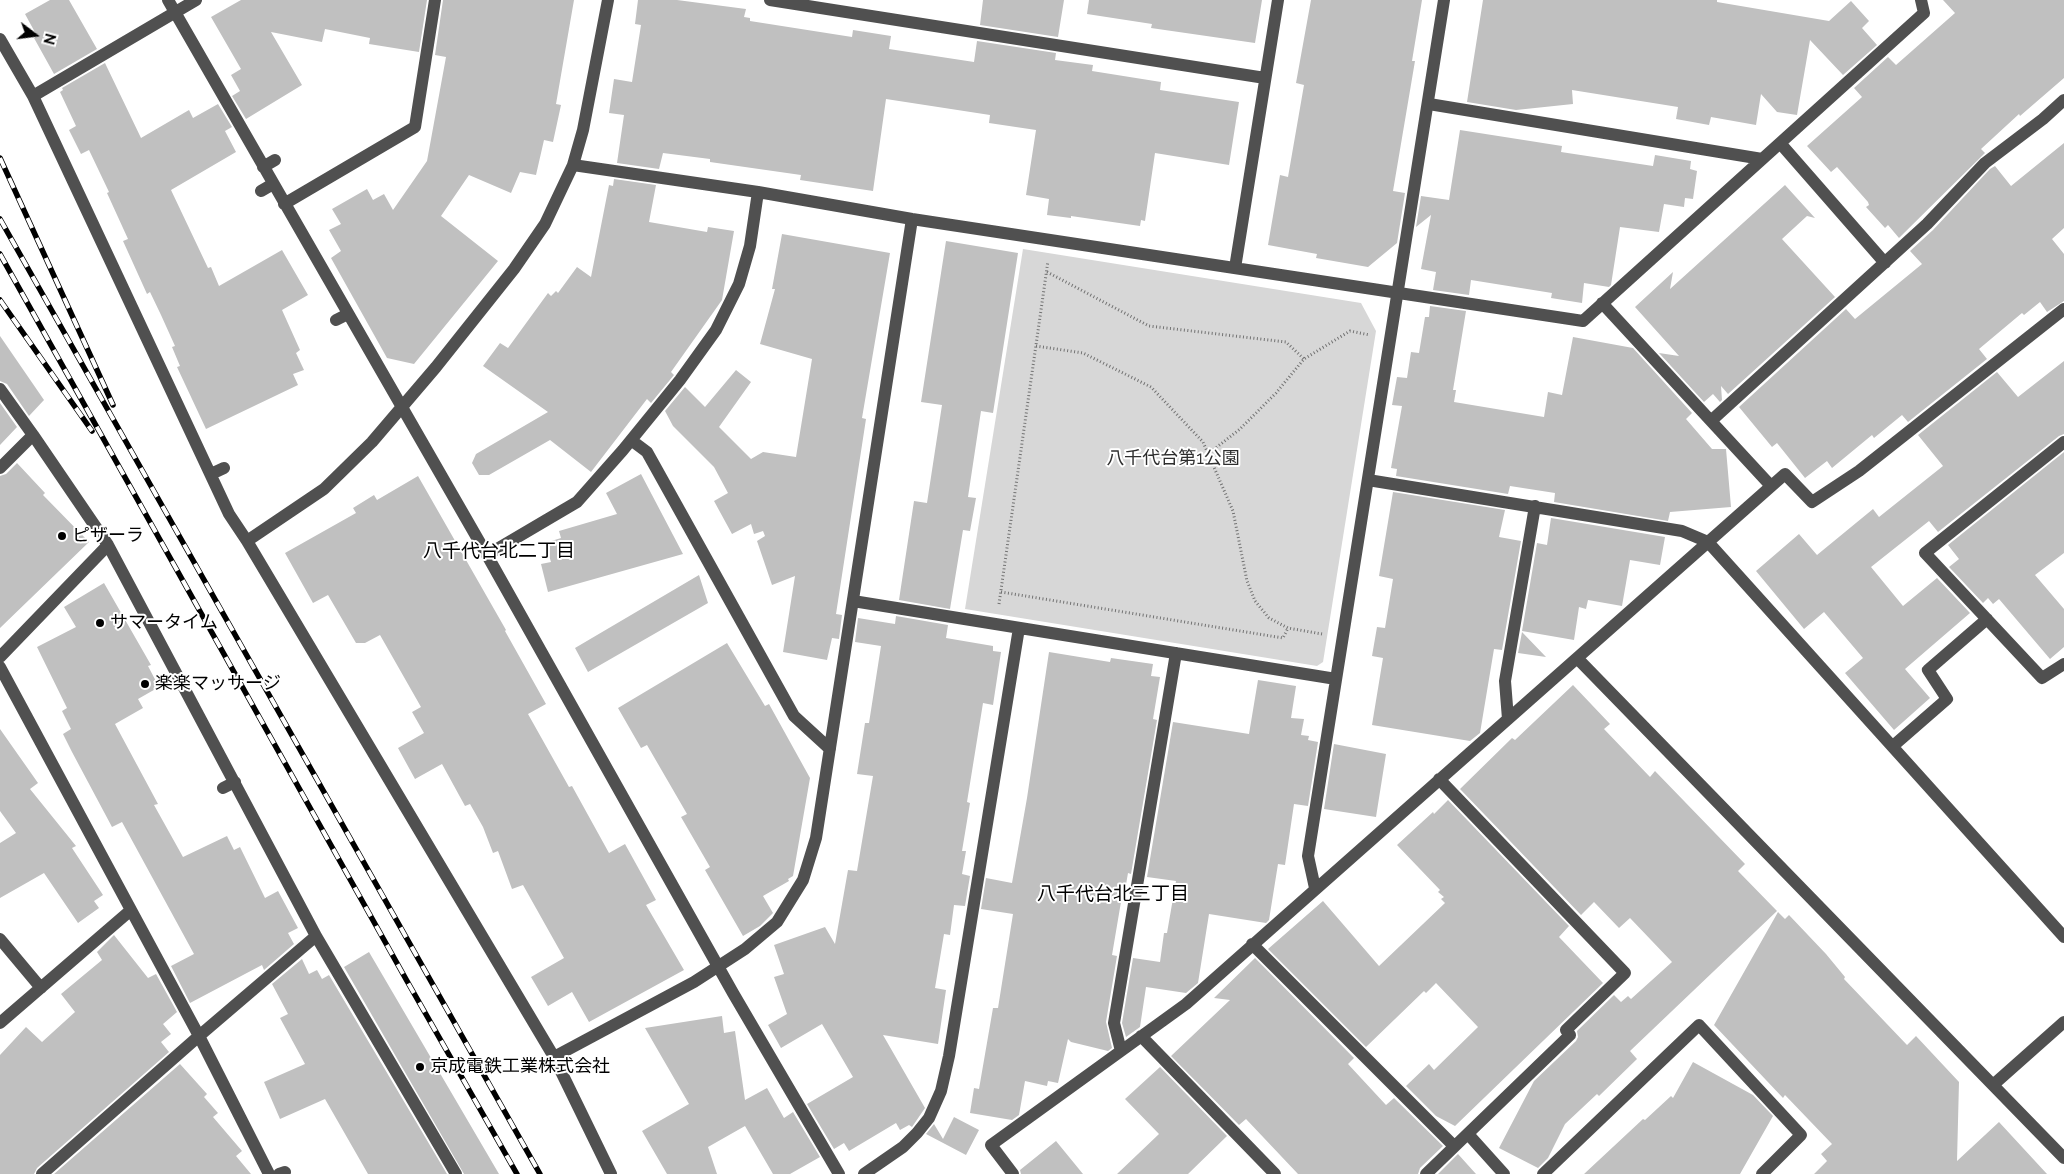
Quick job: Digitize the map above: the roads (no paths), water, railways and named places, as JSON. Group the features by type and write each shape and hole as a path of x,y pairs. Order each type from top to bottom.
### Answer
{"street":[{"path":"168,0 284,204 342,317 402,407 719,967 839,1174"},
{"path":"33,96 196,0"},
{"path":"284,204 415,126 435,0"},
{"path":"247,542 324,489 372,442 514,269 545,224 573,165 583,130 608,0"},
{"path":"776,0 1265,78"},
{"path":"1235,268 1278,0"},
{"path":"1315,888 1308,856 1396,292 1429,104 1444,0"},
{"path":"573,165 758,192 912,219 1583,321 1924,13 1921,0"},
{"path":"0,39 33,96 229,514 554,1058 611,1174"},
{"path":"1712,420 1927,224 1985,163 2043,119 2064,100"},
{"path":"1429,104 1762,159"},
{"path":"1780,143 1885,263"},
{"path":"263,167 275,160"},
{"path":"261,191 273,184"},
{"path":"487,555 577,502 680,380 716,330 739,284 750,246 758,192"},
{"path":"554,1058 719,967 767,932 777,922 803,880 816,838 912,219"},
{"path":"1602,303 1771,486"},
{"path":"1013,1174 991,1145 1186,1004 1785,474 1812,502 1859,471 2064,310"},
{"path":"0,389 108,545 229,785 456,1174"},
{"path":"0,468 33,435"},
{"path":"631,440 647,452 794,716 830,749"},
{"path":"2064,442 1925,553 2042,678 2064,664"},
{"path":"211,474 224,468"},
{"path":"1368,480 1682,530 1708,542 2064,936"},
{"path":"1508,719 1505,681 1535,506"},
{"path":"0,657 108,545"},
{"path":"853,601 1336,679"},
{"path":"1893,746 1947,699 1928,670 1987,619"},
{"path":"864,1174 903,1147 917,1134 929,1118 942,1091 1019,628"},
{"path":"1120,1051 1114,1024 1176,653"},
{"path":"1576,658 2064,1158"},
{"path":"0,667 199,1036 269,1174"},
{"path":"1426,1174 1570,1034 1566,1030 1625,973 1439,779"},
{"path":"0,1023 131,910"},
{"path":"42,1174 199,1036 234,1013 316,936"},
{"path":"0,939 41,988"},
{"path":"1252,944 1454,1146"},
{"path":"1993,1085 2064,1022"},
{"path":"1544,1174 1700,1025 1801,1135 1765,1173"},
{"path":"1141,1036 1275,1174"},
{"path":"1468,1134 1504,1174"}],"railway":[{"path":"0,158 113,405"},
{"path":"0,219 540,1174"},
{"path":"0,254 517,1174"},
{"path":"0,300 92,431"}],"place":[{"name":"ピザーラ","path":"62,536"},
{"name":"サマータイム","path":"100,623"},
{"name":"楽楽マッサージ","path":"145,684"},
{"name":"京成電鉄工業株式会社","path":"420,1067"}],"district":[{"name":"八千代台北二丁目","path":"499,551"},
{"name":"八千代台北三丁目","path":"1113,894"}],"park label":[{"name":"八千代台第1公園","path":"1173,459"}]}
